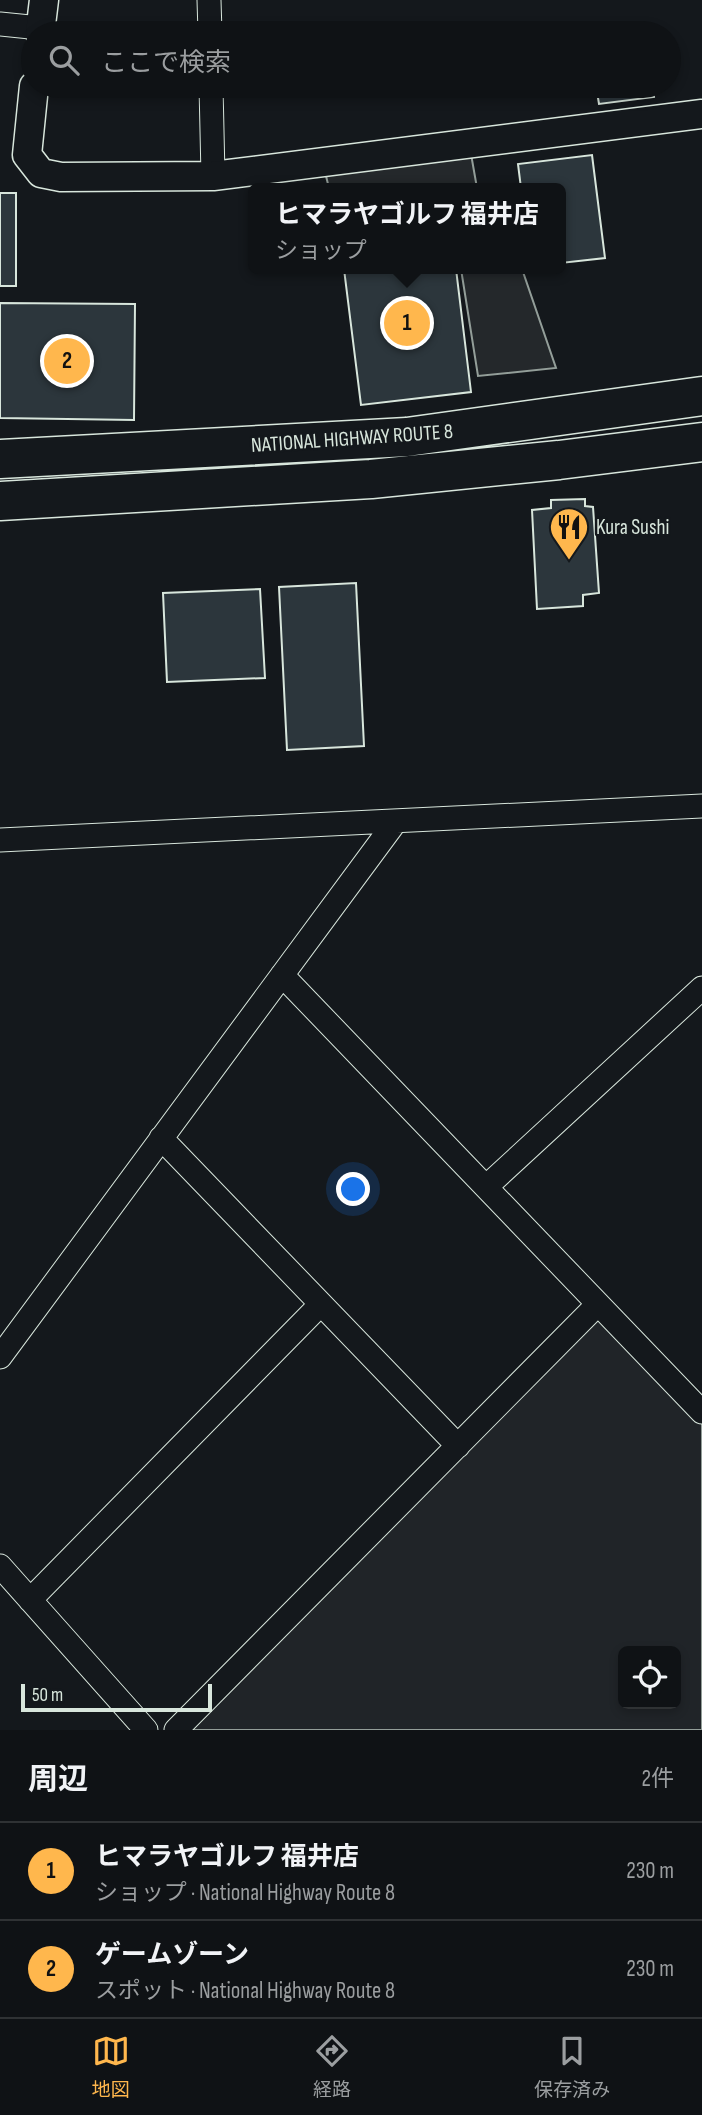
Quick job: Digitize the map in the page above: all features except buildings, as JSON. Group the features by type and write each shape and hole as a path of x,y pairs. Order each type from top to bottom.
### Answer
{"highway":[{"name":"NATIONAL HIGHWAY ROUTE 8","path":"0,458 407,437 702,396"},
{"name":"NATIONAL HIGHWAY ROUTE 8","path":"0,501 371,479 702,442"}],"street":[{"path":"41,21 44,0"},
{"path":"209,0 210,21"},
{"path":"0,24 21,28"},
{"path":"33,98 27,155 41,173 61,177 213,176 702,114"},
{"path":"211,98 213,176"},
{"path":"0,840 702,806"},
{"path":"0,1357 396,821"},
{"path":"282,975 702,1412"},
{"path":"486,1187 702,988"},
{"path":"161,1138 458,1446"},
{"path":"30,1600 321,1304"},
{"path":"176,1730 598,1304"},
{"path":"0,1566 146,1730"}],"shaded area":[{"path":"471,154 476,183 328,183 325,172"},
{"path":"462,274 524,274 556,368 478,376"},
{"path":"598,1304 702,1412 702,1730 189,1730"}],"place":[{"name":"ヒマラヤゴルフ 福井店","path":"407,323"},
{"name":"ゲームゾーン","path":"67,361"},
{"name":"Kura Sushi","path":"569,561"}]}
